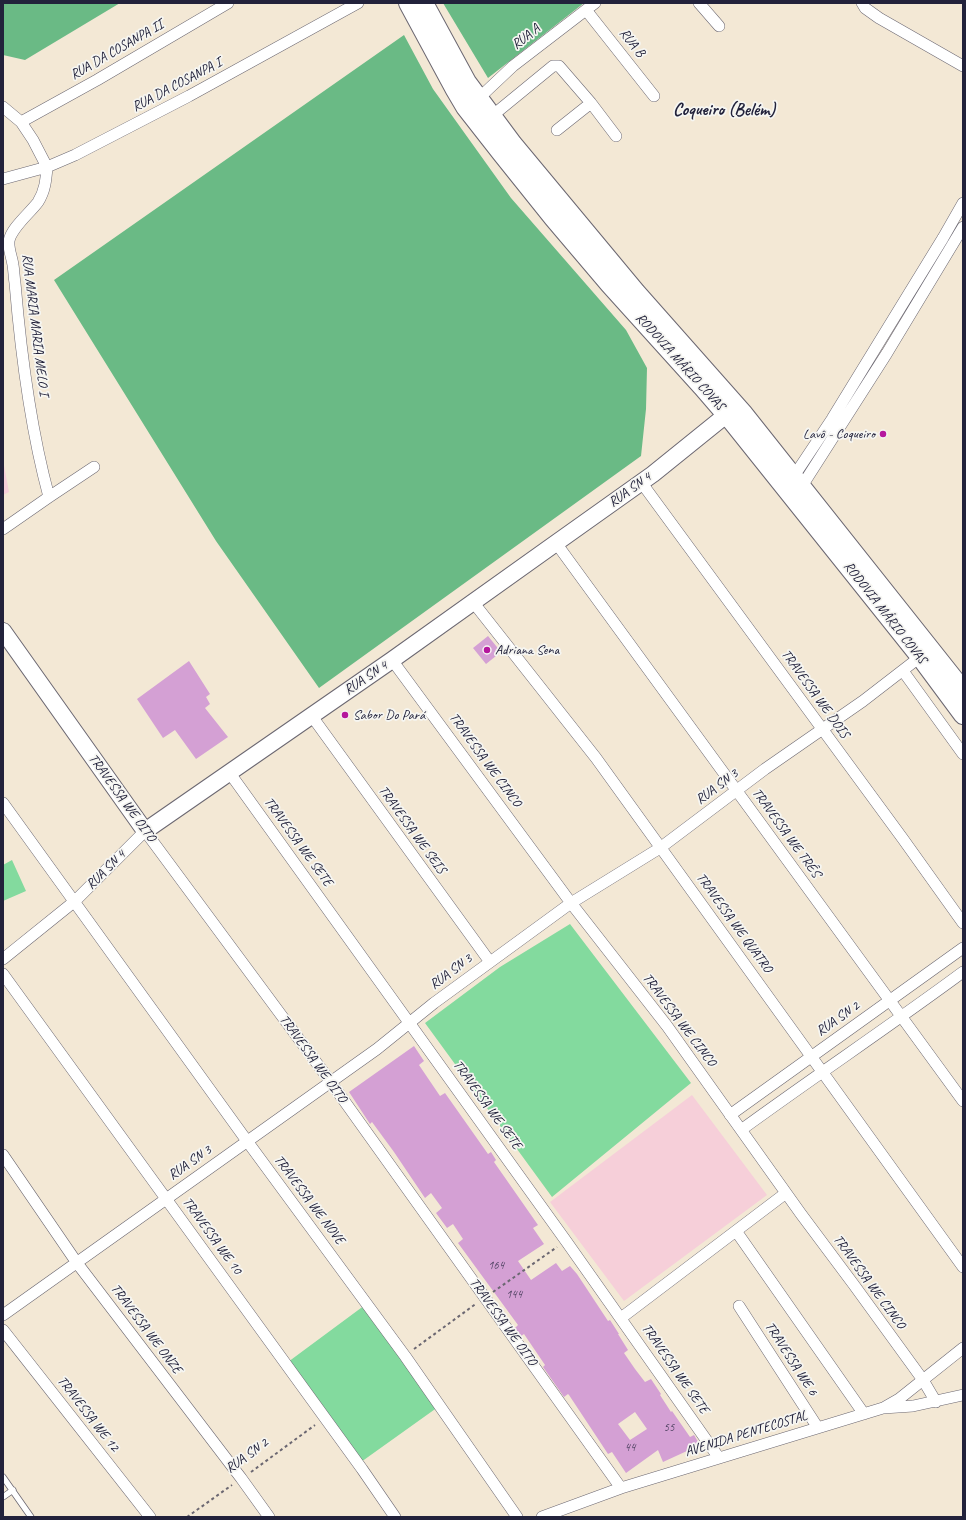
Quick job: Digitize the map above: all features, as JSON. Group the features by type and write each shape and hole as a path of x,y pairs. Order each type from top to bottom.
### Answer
{"main road":[{"name":"RODOVIA MÁRIO COVAS","path":"408,3 465,106 552,218 599,272 798,481 963,690"},
{"name":"RODOVIA MÁRIO COVAS","path":"424,3 467,82 478,99 513,144 636,292 732,411 963,715"},
{"name":"RUA SN 4","path":"145,831 392,660 556,543 641,482 732,411"},
{"name":"TRAVESSA WE OITO","path":"3,631 145,831"}],"street":[{"name":"RUA DA COSANPA II","path":"21,122 97,80 228,3"},
{"name":"RUA DA COSANPA I","path":"3,179 47,167 75,155 189,96 358,3"},
{"path":"699,3 719,26"},
{"path":"862,3 865,8 879,18 963,66"},
{"name":"RUA A","path":"478,99 513,66 590,6"},
{"name":"RUA B","path":"590,6 654,96"},
{"path":"492,116 553,66 559,66 591,103 616,136"},
{"path":"557,130 591,103"},
{"path":"3,107 21,122 33,140 47,167"},
{"name":"RUA MARIA MARIA MELO I","path":"47,167 45,186 42,194 31,211 13,231 9,240 9,245 14,266 19,331 30,411 39,462 49,496"},
{"path":"798,481 832,419 876,346 959,220 963,203"},
{"path":"798,481 886,353 963,227"},
{"path":"876,346 886,353"},
{"path":"3,529 49,496 94,468"},
{"name":"TRAVESSA WE DOIS","path":"641,482 903,839 963,924"},
{"name":"TRAVESSA WE TRÊS","path":"556,543 963,1101"},
{"name":"TRAVESSA WE QUATRO","path":"473,602 596,758 963,1266"},
{"name":"RUA SN 3","path":"3,1315 377,1049 410,1022 570,903 660,848 737,790 864,701 920,657"},
{"name":"TRAVESSA WE CINCO","path":"392,660 570,903 667,1026 786,1193 923,1380 936,1402"},
{"path":"903,671 963,754"},
{"name":"TRAVESSA WE SEIS","path":"311,716 490,962"},
{"name":"TRAVESSA WE SETE","path":"229,772 410,1022 621,1318 718,1458"},
{"name":"TRAVESSA WE NOVE","path":"3,803 247,1141 405,1356 517,1517"},
{"name":"RUA SN 4","path":"3,959 75,901 145,831"},
{"name":"TRAVESSA WE OITO","path":"145,831 330,1081 621,1488"},
{"name":"RUA SN 2","path":"730,1115 963,948"},
{"path":"741,1130 822,1071 902,1017 963,972"},
{"name":"TRAVESSA WE 10","path":"3,974 362,1469 395,1517"},
{"name":"TRAVESSA WE ONZE","path":"3,1155 77,1263 242,1478 269,1517"},
{"path":"621,1318 786,1193"},
{"path":"736,1231 864,1414"},
{"name":"TRAVESSA WE 6","path":"739,1306 818,1428"},
{"name":"TRAVESSA WE 12","path":"3,1330 150,1517"},
{"path":"883,1408 923,1380 963,1348"},
{"name":"AVENIDA PENTECOSTAL","path":"542,1517 621,1488 883,1408 913,1406 936,1402 963,1394"}],"lane":[{"path":"3,1477 31,1517"},
{"path":"3,1497 13,1490"}],"path":[{"name":"RUA SN 2","path":"187,1517 324,1418"}],"shaded area":[{"path":"3,460 9,492 3,495"},
{"path":"692,1095 767,1195 624,1301 550,1202"}],"green space":[{"path":"3,3 120,3 25,60 3,55"},
{"path":"443,3 584,3 488,78"},
{"path":"404,35 433,89 511,198 626,330 647,368 646,409 641,456 319,688 216,541 54,280"},
{"path":"12,860 26,891 3,901 3,865"},
{"path":"570,924 691,1083 552,1197 425,1023 500,967"},
{"path":"365,1305 438,1407 361,1462 288,1362"}],"building":[{"name":"Adriana Sena","path":"488,636 501,652 486,664 473,648"},
{"path":"189,661 210,694 206,697 210,704 205,708 228,737 196,759 175,730 163,738 137,699"},
{"path":"414,1046 424,1061 419,1065 440,1096 445,1093 488,1154 491,1152 496,1160 494,1162 538,1225 533,1228 544,1244 518,1261 531,1280 556,1263 562,1271 570,1266 577,1274 608,1321 610,1320 619,1334 628,1350 624,1353 635,1369 645,1382 651,1379 671,1412 672,1411 690,1437 694,1435 700,1445 663,1462 658,1450 626,1473 612,1452 608,1454 569,1395 568,1394 564,1397 543,1367 545,1365 524,1334 521,1336 515,1328 518,1325 458,1243 463,1239 453,1224 447,1228 436,1213 442,1208 431,1193 425,1198 394,1152 372,1122 370,1124 349,1092","holes":["635,1412 647,1429 630,1440 618,1424"]}],"place":[{"name":"Lavô - Coqueiro","path":"883,434"},
{"name":"Adriana Sena","path":"487,650"},
{"name":"Sabor Do Pará","path":"345,715"}],"district":[{"name":"Coqueiro (Belém)","path":"724,110"}]}
